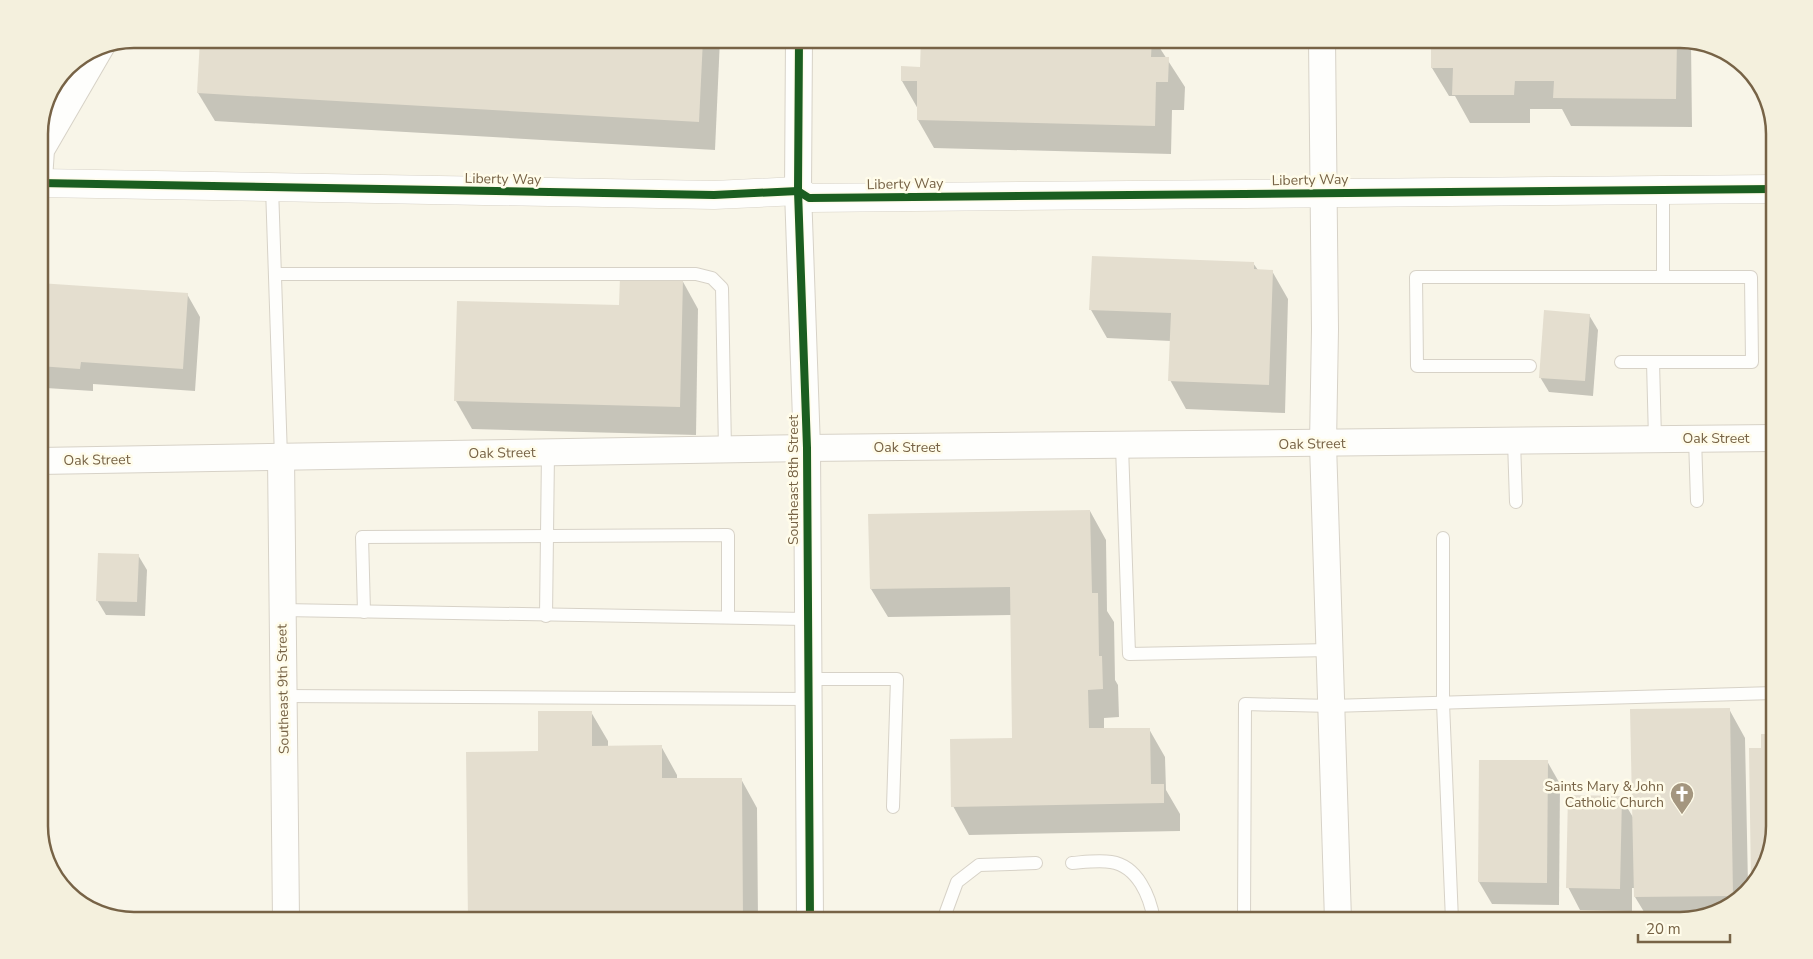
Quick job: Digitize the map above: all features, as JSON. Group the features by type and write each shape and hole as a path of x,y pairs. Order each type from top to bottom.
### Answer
{"street":[{"name":"Southeast 8th Street","path":"799,48 798,191 807,448 806,619 810,912"},
{"path":"1322,48 1322,192 1325,329 1324,444 1338,912"},
{"path":"48,133 70,81 88,61"},
{"name":"Liberty Way","path":"48,183 714,195 798,191 809,198 1765,189"},
{"name":"Oak Street","path":"48,460 807,448 1765,438"},
{"name":"Southeast 9th Street","path":"281,457 286,912"}],"lane":[{"path":"272,187 281,457"},
{"path":"1663,277 1664,190"},
{"path":"275,274 696,274 712,278 722,288 724,450"},
{"path":"1530,366 1417,366 1416,277 1752,277 1752,362 1621,362"},
{"path":"1654,362 1655,439"},
{"path":"1695,438 1697,501"},
{"path":"1514,441 1516,502"},
{"path":"1122,446 1129,654 1329,650"},
{"path":"546,616 548,452"},
{"path":"364,612 362,537 548,534 728,535 728,616"},
{"path":"1443,538 1443,703 1452,912"},
{"path":"283,610 546,616 728,616 806,619"},
{"path":"284,696 807,689 897,679 893,807"},
{"path":"1244,912 1245,704 1331,706 1766,693"},
{"path":"1072,863 1112,862 1134,872 1152,905 1153,912"},
{"path":"947,912 957,882 979,865 1036,863"}],"building":[{"path":"200,48 703,48 699,122 197,93"},
{"path":"921,48 1152,48 1151,57 1169,57 1168,82 1156,82 1155,126 917,120 917,81 901,81 901,66 920,67"},
{"path":"1431,48 1677,48 1676,99 1553,98 1554,81 1515,81 1514,95 1452,95 1453,68 1431,68"},
{"path":"1092,256 1254,262 1254,269 1273,270 1269,385 1168,381 1171,313 1089,310"},
{"path":"620,277 683,279 680,407 454,401 457,301 619,305"},
{"path":"48,284 188,293 183,369 81,362 80,369 48,367"},
{"path":"1544,310 1590,314 1585,381 1539,378"},
{"path":"1090,510 1092,593 1098,593 1099,656 1102,656 1103,689 1088,690 1089,728 1150,728 1151,784 1164,784 1164,803 951,807 950,739 1012,738 1010,587 870,589 868,514"},
{"path":"98,553 139,554 137,602 96,601"},
{"name":"Saints Mary & John Catholic Church","path":"1730,708 1733,893 1729,896 1634,897 1630,709"},
{"path":"538,711 592,711 592,746 662,745 662,778 742,778 743,912 468,912 466,752 538,751"},
{"path":"1761,734 1766,734 1765,836 1757,863 1751,873 1749,748 1761,748"},
{"path":"1479,760 1548,760 1547,883 1478,882"},
{"path":"1568,795 1622,796 1620,889 1566,888"}],"cycle path":[{"path":"799,48 798,191 807,448 810,912"},
{"path":"48,183 714,195 798,191 809,198 1765,189"}],"place":[{"name":"Saints Mary & John Catholic Church","path":"1682,815"}]}
